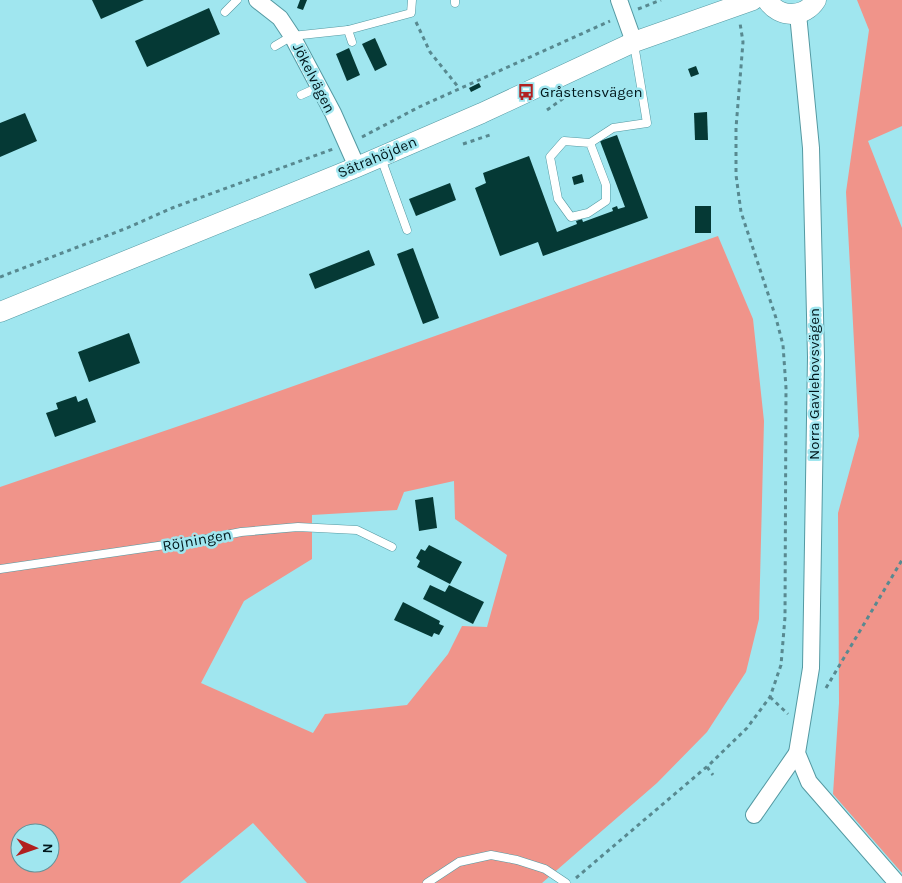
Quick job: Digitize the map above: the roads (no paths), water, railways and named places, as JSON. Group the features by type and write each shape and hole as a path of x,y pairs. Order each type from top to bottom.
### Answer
{"street":[{"name":"Jökelvägen","path":"257,0 280,18 292,36 333,113 356,167"},
{"path":"619,0 634,42"},
{"path":"767,0 774,9 782,13 798,14 806,11 816,0"},
{"name":"Sätrahöjden","path":"0,312 380,157 482,113 634,42 746,3"},
{"name":"Norra Gavlehovsvägen","path":"754,815 796,753 811,668 816,356 811,148 798,14"},
{"path":"796,753 809,782 897,883"}],"lane":[{"path":"226,12 237,0"},
{"path":"275,46 292,36 348,30 411,13 412,0"},
{"path":"348,30 352,42"},
{"path":"590,143 606,185 606,201 588,213 571,216 558,199 550,156 564,140 590,143 614,128 647,123 634,42"},
{"path":"301,95 319,87"},
{"path":"380,157 406,230"},
{"name":"Röjningen","path":"0,569 206,539 241,532 298,527 357,530 392,547"},
{"path":"427,883 460,862 491,855 517,860 545,869 566,883"}],"place":[{"name":"Gråstensvägen","path":"526,92"}]}
